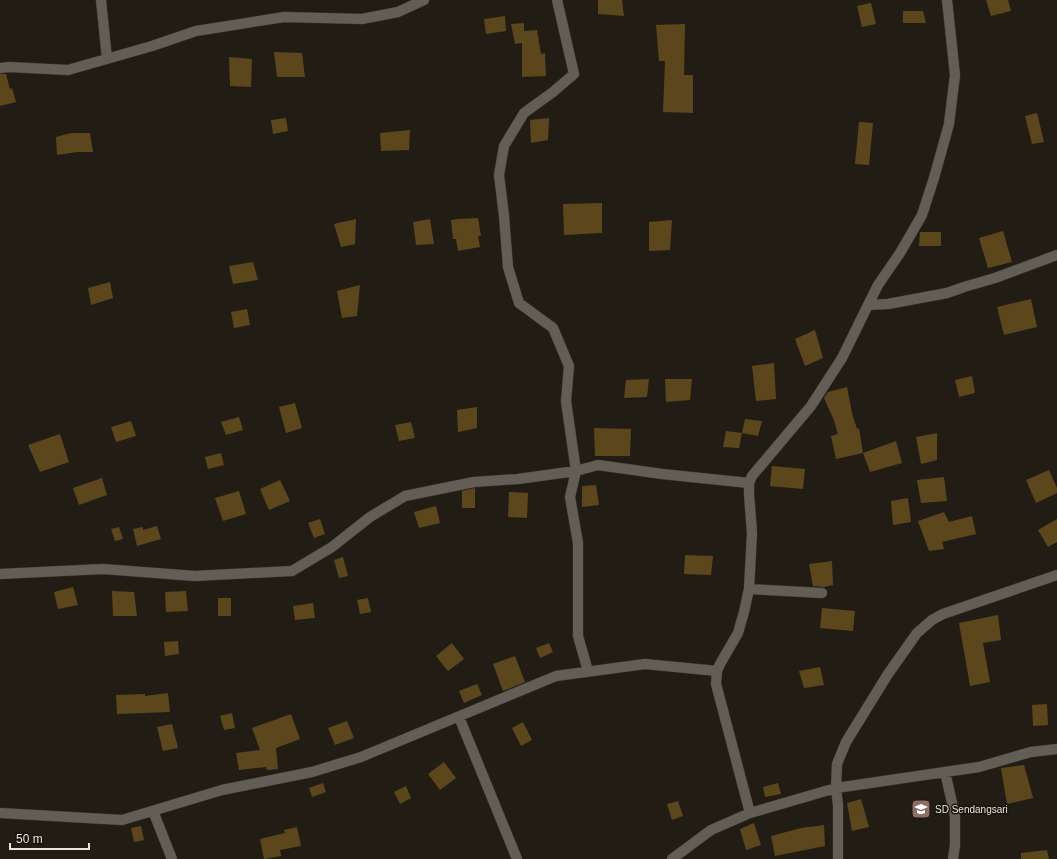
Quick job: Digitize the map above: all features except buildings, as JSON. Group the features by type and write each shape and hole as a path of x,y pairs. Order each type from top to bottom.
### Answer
{"street":[{"path":"101,0 107,59"},
{"path":"0,68 9,67 68,70 152,46 196,31 284,17 362,19 398,12 424,0"},
{"path":"556,0 574,74 553,92 524,113 504,146 499,175 508,267 519,303 553,328 569,366 566,401 576,471 570,496 578,543 578,636 588,671"},
{"path":"750,813 716,684 717,671 720,664 738,633 749,589 752,534 749,483 752,476 811,406 842,358 878,285 900,253 922,215 949,124 955,75 947,0"},
{"path":"868,305 888,304 947,294 1057,255"},
{"path":"0,574 103,569 195,576 292,571 332,547 370,517 405,496 474,482 518,479 576,471 598,465 662,474 749,483"},
{"path":"838,859 838,805 836,788 838,764 846,742 888,674 917,633 932,620 942,614 1057,575"},
{"path":"749,589 822,593"},
{"path":"0,813 122,820 222,790 312,772 361,757 556,676 645,664 717,671"},
{"path":"459,717 517,859"},
{"path":"672,859 711,830 750,813 836,788 979,767 1032,752 1057,749"},
{"path":"945,772 955,816 955,845 952,859"},
{"path":"153,810 172,859"}],"place":[{"name":"SD Sendangsari","path":"921,809"}]}
